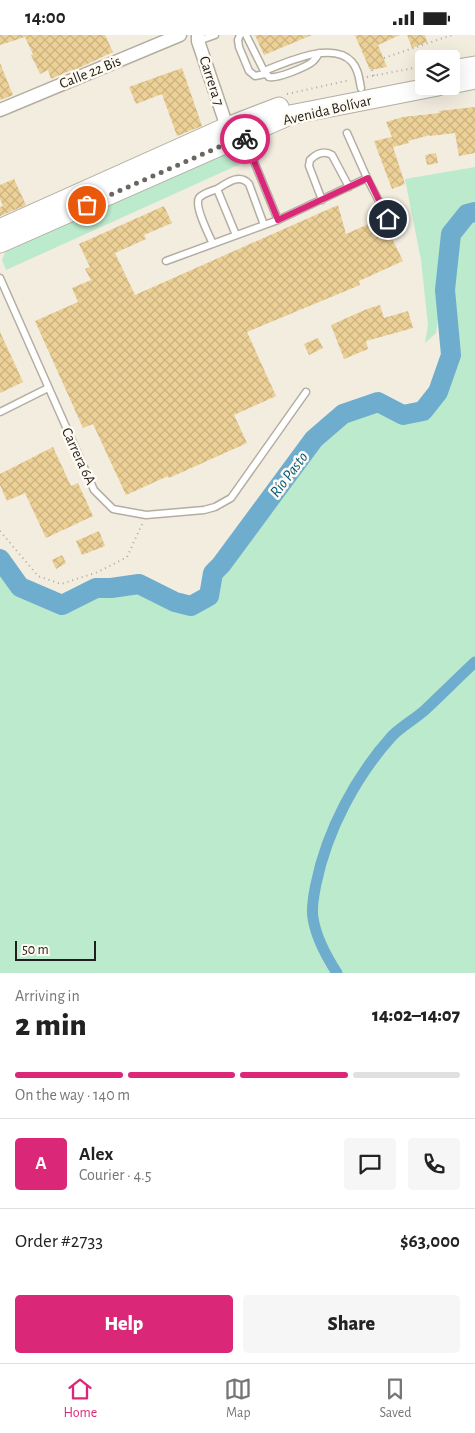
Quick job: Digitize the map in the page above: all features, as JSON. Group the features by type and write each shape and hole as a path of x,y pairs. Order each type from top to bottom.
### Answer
{"main road":[{"path":"460,68 475,65"},
{"name":"Avenida Bolívar","path":"0,243 294,101 365,81 415,77"},
{"path":"460,82 475,79"},
{"name":"Avenida Bolívar","path":"0,229 235,131 290,115 415,91"}],"street":[{"name":"Calle 22 Bis","path":"0,109 180,35"},
{"name":"Carrera 7","path":"198,38 235,131"}],"lane":[{"path":"198,38 214,35"},
{"path":"240,35 238,44 249,71 255,76 264,73"},
{"path":"246,35 264,73 271,78 309,64 319,53 332,53 351,61 365,81"},
{"path":"235,131 278,220"},
{"path":"347,133 394,232"},
{"path":"322,199 309,166 310,160 317,154 328,153 332,155 349,187"},
{"path":"166,261 278,220 368,178"},
{"path":"213,244 199,210 198,199 229,182 238,179 245,180 264,225"},
{"path":"217,189 236,235"},
{"name":"Carrera 6A","path":"0,278 94,490 113,509 146,515 215,507 231,498 306,392"},
{"path":"0,412 48,388"}],"path":[{"path":"384,58 452,35"},
{"path":"287,94 306,89 365,81 415,68"},
{"path":"365,81 372,70"},
{"path":"0,531 38,576 61,584 98,572 127,557 146,515"}],"green space":[{"path":"241,147 247,161 6,270 2,260 7,248 19,241"},
{"path":"475,167 475,211 465,212 452,227 445,244 441,300 436,333 425,343 428,325 421,260 405,179"},
{"path":"471,216 475,216 475,973 0,973 0,559 20,587 62,605 96,588 139,584 175,602 191,606 209,596 213,573 221,565 314,439 343,414 376,406 399,419 424,414 443,398 458,364 448,290 457,233"}],"building":[{"path":"0,35 105,35 113,52 51,79 48,70 40,74 25,37 0,45"},
{"path":"255,35 312,35 264,55"},
{"path":"355,35 400,35 378,45 387,67 370,70"},
{"path":"407,35 425,35 427,42 412,48"},
{"path":"0,63 13,95 0,100"},
{"path":"182,68 202,126 177,136 162,94 136,104 129,87"},
{"path":"475,107 475,153 459,156 455,133 430,135 393,147 405,184 392,189 374,141 392,137 386,122 403,117"},
{"path":"436,153 438,163 427,165 425,155"},
{"path":"14,179 26,205 0,216 0,207 3,206 0,199 0,185"},
{"path":"338,205 346,234 382,218 403,261 359,281 360,285 247,332 276,396 234,415 247,443 126,495 93,424 83,428 35,321 78,302 72,288 91,280 85,269 90,267 79,244 164,206 172,223 144,235 146,239 115,253 135,295"},
{"path":"380,305 384,318 408,311 413,328 366,341 368,349 344,359 331,325"},
{"path":"0,332 23,382 0,393"},
{"path":"318,338 323,348 309,355 304,344"},
{"path":"53,447 71,486 78,483 93,516 46,538 25,493 7,501 0,485 0,474"},
{"path":"99,531 105,546 82,555 76,541"},
{"path":"62,555 66,563 56,569 52,560"}],"waterway":[{"name":"Río Pasto","path":"0,559 20,587 62,605 96,588 139,584 175,602 191,606 209,596 213,573 221,565 314,439 343,414 378,402 403,415 423,411 438,392 451,355 445,290 451,234 467,214 475,212"},
{"path":"337,973 319,940 314,925 312,909 321,864 335,824 366,768 392,736 425,710 475,662"}],"way so far":[{"path":"87,205 244,136 245,139"}],"route":[{"path":"245,139 278,220 368,178 388,219"}]}
